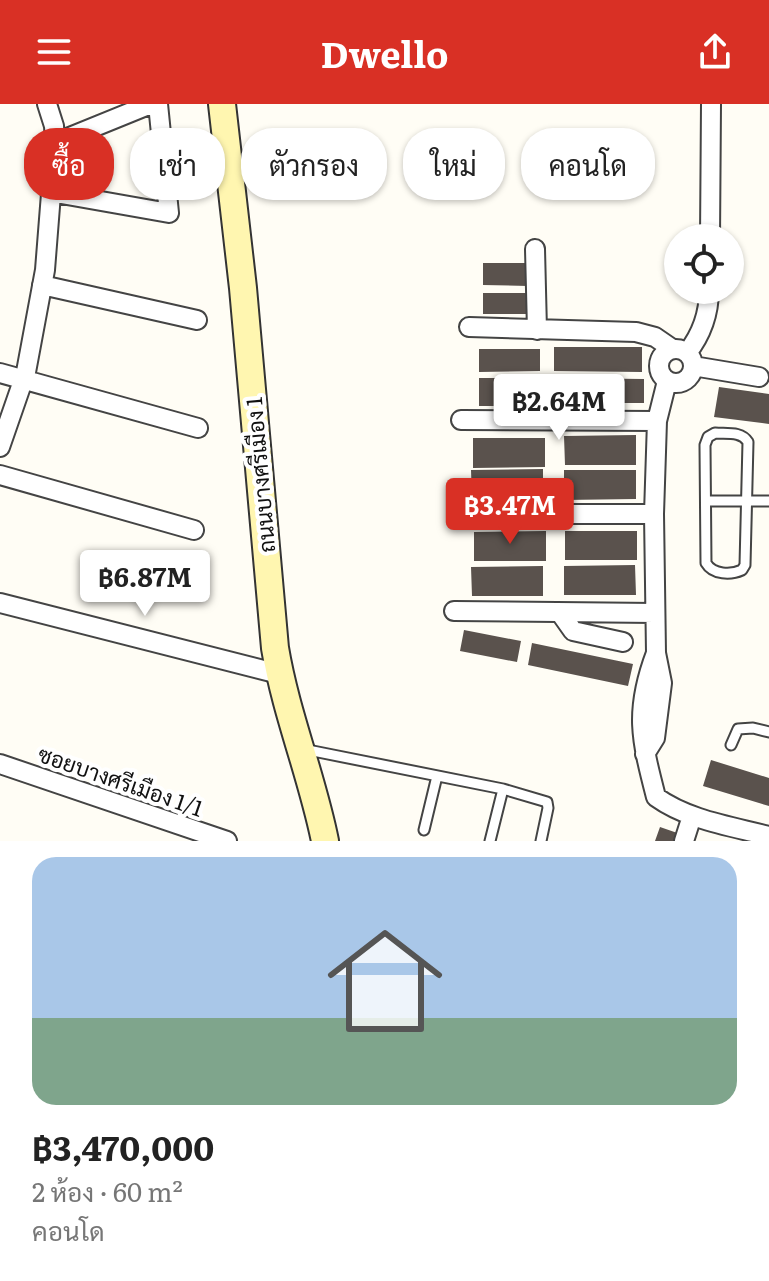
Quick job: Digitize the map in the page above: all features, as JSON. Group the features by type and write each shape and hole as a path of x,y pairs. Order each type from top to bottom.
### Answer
{"street":[{"path":"47,104 54,128"},
{"path":"92,128 151,104"},
{"path":"95,200 169,213 158,104"},
{"name":"ถนนบางศรีเมือง 1","path":"222,104 243,288 271,624 279,674 303,749 325,841"},
{"path":"710,224 711,104"},
{"path":"0,447 23,379 42,285 49,200"},
{"path":"535,249 537,330"},
{"path":"42,285 197,320"},
{"path":"684,355 662,355 659,369 667,381 686,380 684,355 702,330 709,304"},
{"path":"469,327 636,332 655,337 684,355 759,377"},
{"path":"0,373 198,428"},
{"path":"667,381 657,421 654,514 656,653 645,683 641,734 645,754 656,797 671,808 769,836"},
{"path":"461,420 657,421"},
{"path":"0,475 194,530"},
{"path":"458,514 654,514"},
{"path":"0,603 279,674"},
{"path":"454,611 655,613"},
{"path":"561,614 573,631 623,642"},
{"name":"ซอยบางศรีเมือง 1/1","path":"0,764 227,841"},
{"path":"684,841 692,816"}],"lane":[{"path":"715,433 738,434 748,442 748,500 745,565 736,573 710,570 706,563 705,445 708,437 715,433"},
{"path":"706,501 769,501"},
{"path":"731,745 738,729 753,728 769,732"},
{"path":"303,749 503,789 547,802 541,841"},
{"path":"424,830 437,776"},
{"path":"490,841 503,789"}],"building":[{"path":"483,263 528,263 528,286 483,285"},
{"path":"483,293 526,293 527,314 483,314"},
{"path":"554,347 642,347 642,372 554,371"},
{"path":"479,349 540,349 540,371 479,372"},
{"path":"479,378 538,378 539,406 479,406"},
{"path":"556,378 644,379 644,403 556,403"},
{"path":"719,387 769,394 769,424 714,417"},
{"path":"636,435 636,465 565,465 564,436"},
{"path":"473,438 545,438 545,467 473,468"},
{"path":"543,469 543,499 472,499 471,470"},
{"path":"564,470 636,470 636,499 564,500"},
{"path":"546,531 546,561 474,561 474,532"},
{"path":"565,531 637,531 637,560 565,560"},
{"path":"635,565 636,595 564,595 564,566"},
{"path":"543,566 543,596 472,596 471,567"},
{"path":"464,630 521,641 517,662 460,651"},
{"path":"532,643 633,664 628,686 528,665"},
{"path":"711,760 769,778 769,806 703,786"},
{"path":"660,827 686,836 684,841 655,841"}]}
